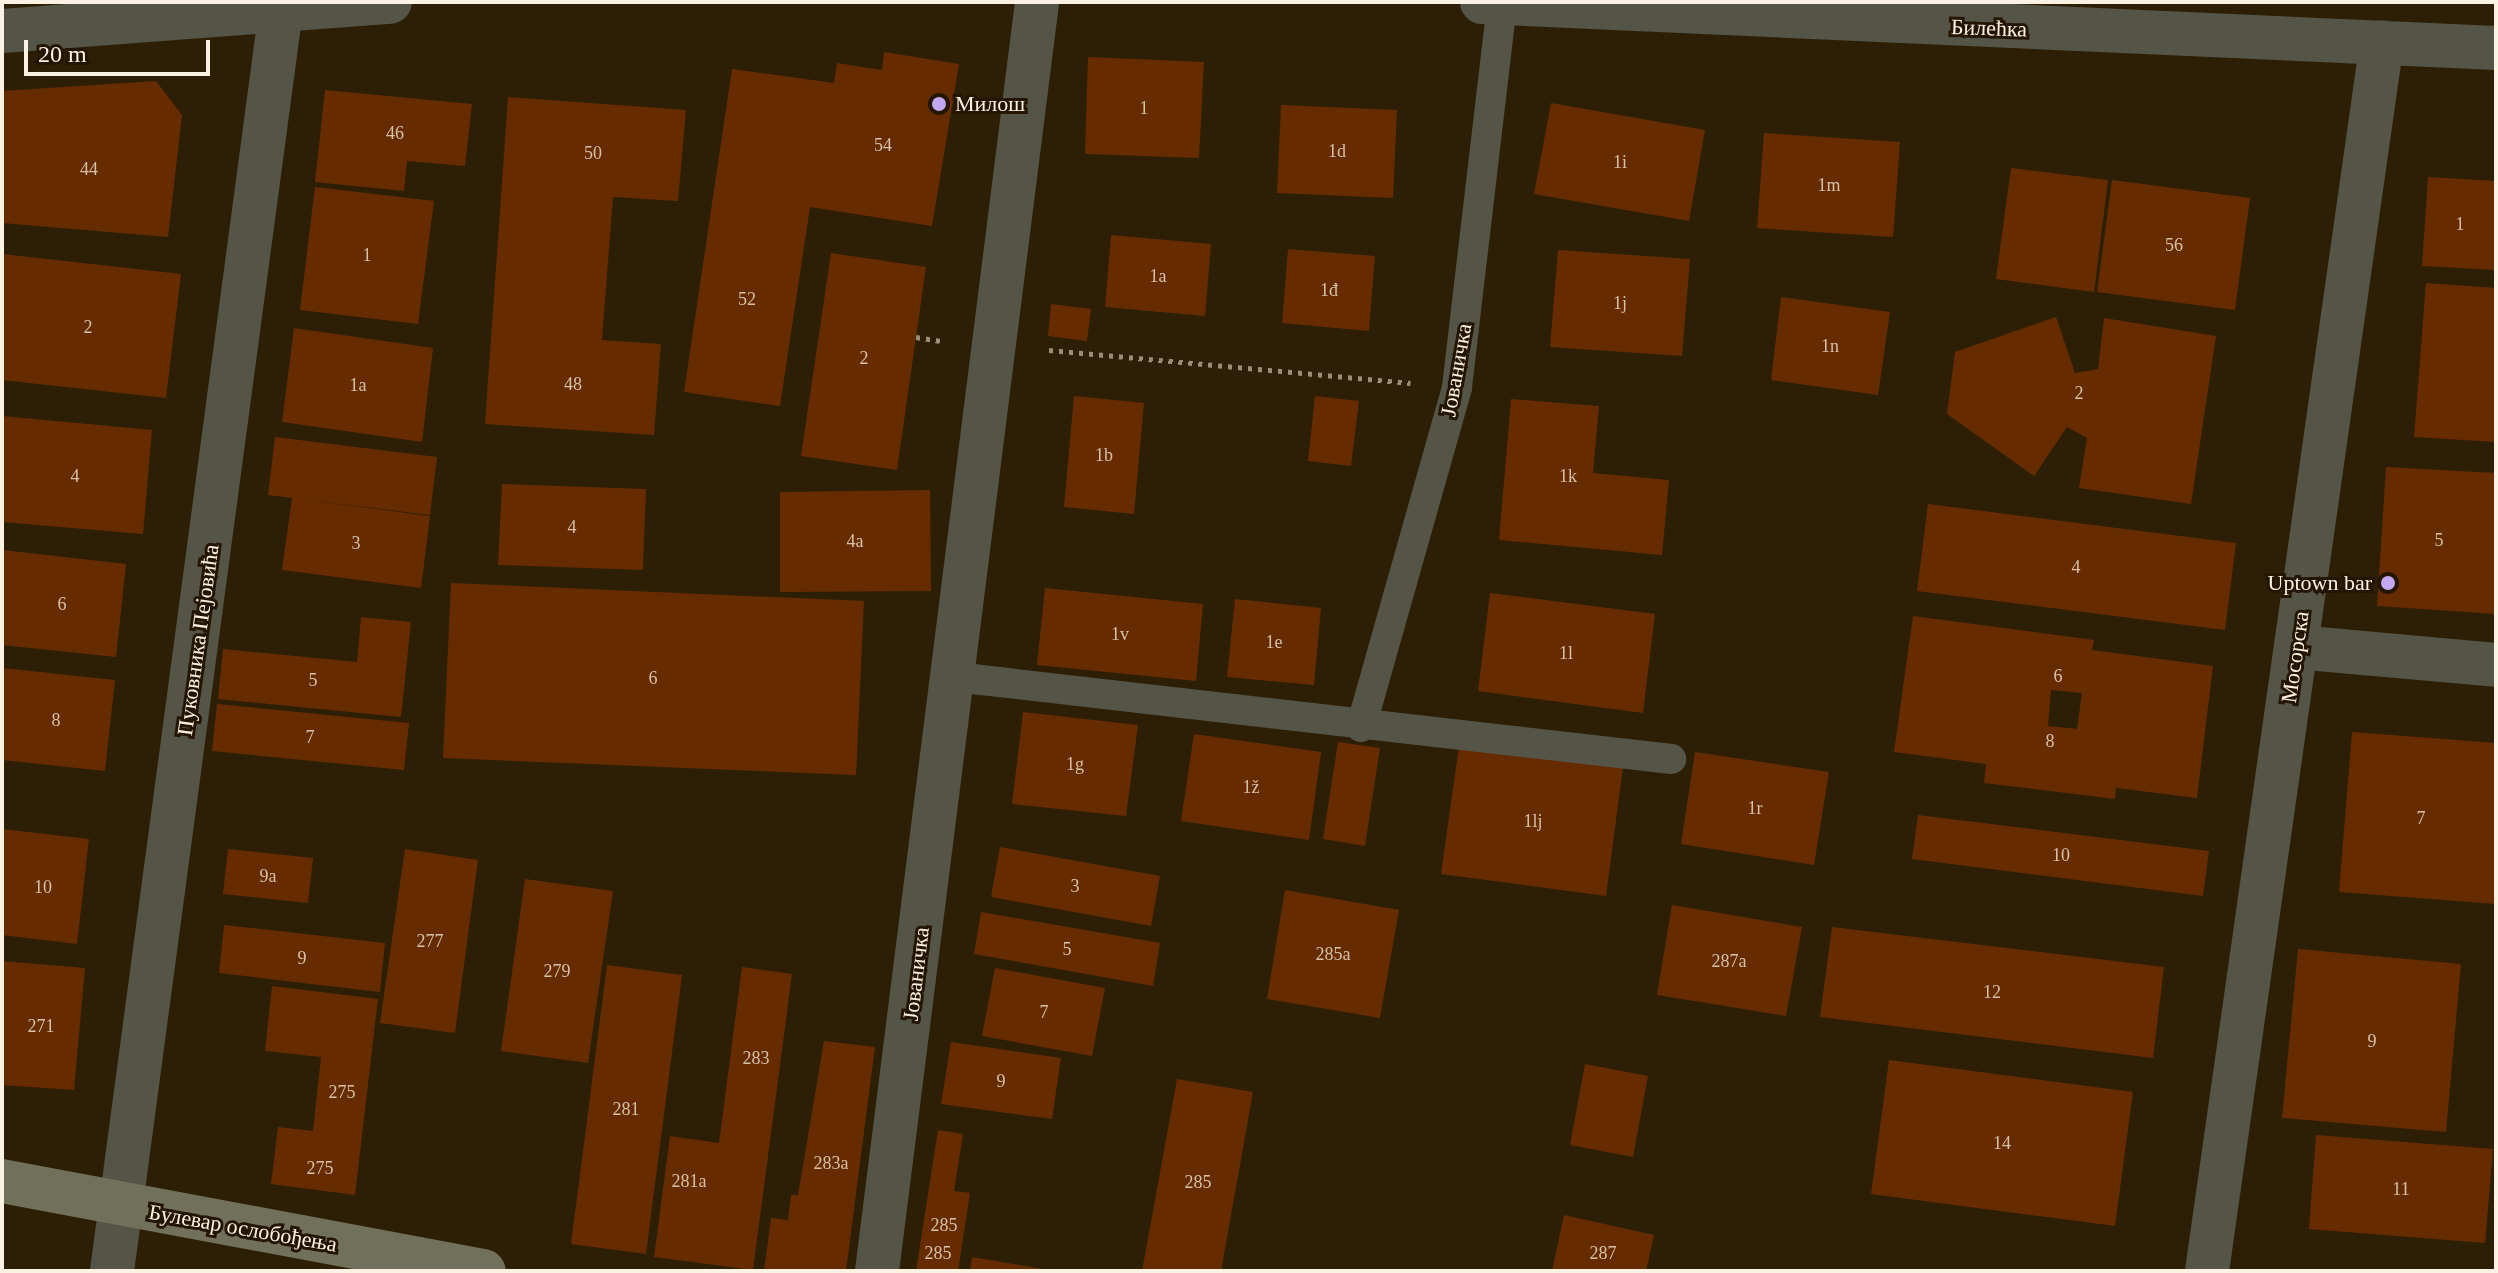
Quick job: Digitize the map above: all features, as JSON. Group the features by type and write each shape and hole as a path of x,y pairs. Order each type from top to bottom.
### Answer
{"main road":[{"name":"Булевар ослобођења","path":"2,1181 122,1206 484,1271"}],"street":[{"path":"2,31 390,2"},
{"name":"Јованичка","path":"877,1271 955,677 1037,2"},
{"name":"Билећка","path":"1495,2 1894,13 2496,48"},
{"name":"Пуковника Пејовића","path":"112,1271 281,9"},
{"name":"Мосорска","path":"2207,1271 2382,42"},
{"path":"2296,647 2496,665"}],"lane":[{"name":"Јованичка","path":"1361,727 1457,387 1495,2"},
{"path":"955,677 1361,727 1671,759"}],"path":[{"path":"1037,349 1457,387"}],"building":[{"path":"884,52 959,64 932,226 810,207 780,406 684,392 732,69 834,83 837,63 882,70"},
{"path":"1088,57 1204,62 1199,158 1085,154"},
{"path":"156,81 182,115 168,237 2,223 2,91"},
{"path":"325,90 472,104 465,166 407,161 404,191 315,182"},
{"path":"508,97 686,110 678,201 613,197 602,340 661,344 654,435 485,424"},
{"path":"1551,103 1705,130 1689,221 1534,194"},
{"path":"1281,105 1397,110 1393,198 1277,193"},
{"path":"1764,133 1900,142 1893,237 1757,228"},
{"path":"2011,168 2108,180 2094,292 1996,279"},
{"path":"2428,177 2496,181 2496,270 2422,266"},
{"path":"2112,180 2250,198 2235,310 2097,292"},
{"path":"315,187 434,201 418,324 300,310"},
{"path":"1111,235 1211,244 1205,316 1105,307"},
{"path":"1288,249 1375,256 1369,331 1282,323"},
{"path":"1558,250 1690,259 1682,356 1550,347"},
{"path":"831,253 926,267 897,470 801,456"},
{"path":"2,254 181,274 166,398 2,380"},
{"path":"2426,283 2496,288 2496,442 2414,437"},
{"path":"1781,297 1890,312 1878,395 1771,380"},
{"path":"1051,304 1091,309 1087,341 1048,336"},
{"path":"2056,317 2075,373 2098,369 2104,318 2216,336 2191,504 2079,488 2087,438 2067,427 2034,476 1947,414 1955,352"},
{"path":"294,328 433,348 422,442 282,422"},
{"path":"1074,396 1144,403 1134,514 1064,507"},
{"path":"1315,396 1359,401 1351,466 1308,461"},
{"path":"1511,399 1599,406 1593,473 1669,480 1662,555 1499,540"},
{"path":"2,416 152,430 143,534 2,522"},
{"path":"275,437 437,457 430,515 299,499 430,516 421,588 282,570 292,498 268,495"},
{"path":"2386,467 2496,473 2496,614 2377,606"},
{"path":"502,484 646,489 643,570 498,565"},
{"path":"930,490 931,591 780,592 780,492"},
{"path":"1928,504 2236,543 2225,630 1917,591"},
{"path":"2,550 126,564 116,657 2,645"},
{"path":"451,583 864,601 856,775 443,758"},
{"path":"1045,588 1203,604 1196,681 1037,665"},
{"path":"1490,593 1655,614 1643,713 1478,691"},
{"path":"1235,599 1321,608 1314,685 1227,677"},
{"path":"1913,616 2094,640 2092,650 2213,666 2197,798 2116,788 2115,799 1984,783 1986,764 1894,752","holes":["2051,690 2082,693 2077,729 2048,726"]},
{"path":"361,617 411,622 401,717 218,699 223,649 357,662"},
{"path":"2,668 115,680 105,771 2,760"},
{"path":"217,704 409,723 404,770 212,751"},
{"path":"1023,712 1138,725 1126,816 1012,804"},
{"path":"2352,732 2496,743 2496,904 2339,892"},
{"path":"1194,734 1321,752 1309,840 1181,821"},
{"path":"1338,742 1380,748 1365,846 1323,839"},
{"path":"1459,746 1623,767 1606,896 1441,874"},
{"path":"1695,752 1829,772 1814,865 1681,844"},
{"path":"1918,815 2209,851 2203,896 1912,859"},
{"path":"2,829 89,839 77,944 2,935"},
{"path":"1000,847 1160,876 1151,926 991,897"},
{"path":"228,849 313,858 308,903 223,894"},
{"path":"405,849 478,860 455,1033 380,1023"},
{"path":"525,879 613,891 588,1063 501,1051"},
{"path":"1285,890 1399,910 1380,1018 1267,999"},
{"path":"1672,905 1802,927 1786,1016 1657,995"},
{"path":"981,912 1160,943 1153,986 974,954"},
{"path":"224,925 385,943 380,992 219,973"},
{"path":"1832,927 2164,967 2153,1058 1820,1017"},
{"path":"2298,949 2461,964 2446,1132 2282,1118"},
{"path":"2,961 85,968 74,1090 2,1085"},
{"path":"607,965 682,975 646,1254 571,1244"},
{"path":"742,967 792,974 753,1270 654,1257 670,1136 719,1143"},
{"path":"995,968 1105,988 1092,1056 982,1036"},
{"path":"272,986 378,999 355,1195 271,1184 278,1127 313,1131 321,1057 265,1051"},
{"path":"824,1041 875,1047 846,1271 764,1271 771,1218 788,1220 791,1195 798,1195"},
{"path":"951,1042 1061,1058 1052,1119 941,1104"},
{"path":"1889,1060 2133,1092 2115,1226 1871,1194"},
{"path":"1585,1064 1648,1076 1633,1157 1570,1145"},
{"path":"1177,1079 1253,1092 1221,1271 1142,1271"},
{"path":"938,1130 963,1134 954,1191 970,1193 958,1271 916,1271"},
{"path":"2316,1135 2493,1149 2485,1243 2309,1229"},
{"path":"1564,1215 1654,1235 1646,1271 1552,1271"},
{"path":"972,1257 1043,1269 1043,1271 970,1271"}],"place":[{"name":"Милош","path":"939,104"},
{"name":"Uptown bar","path":"2388,583"}]}
